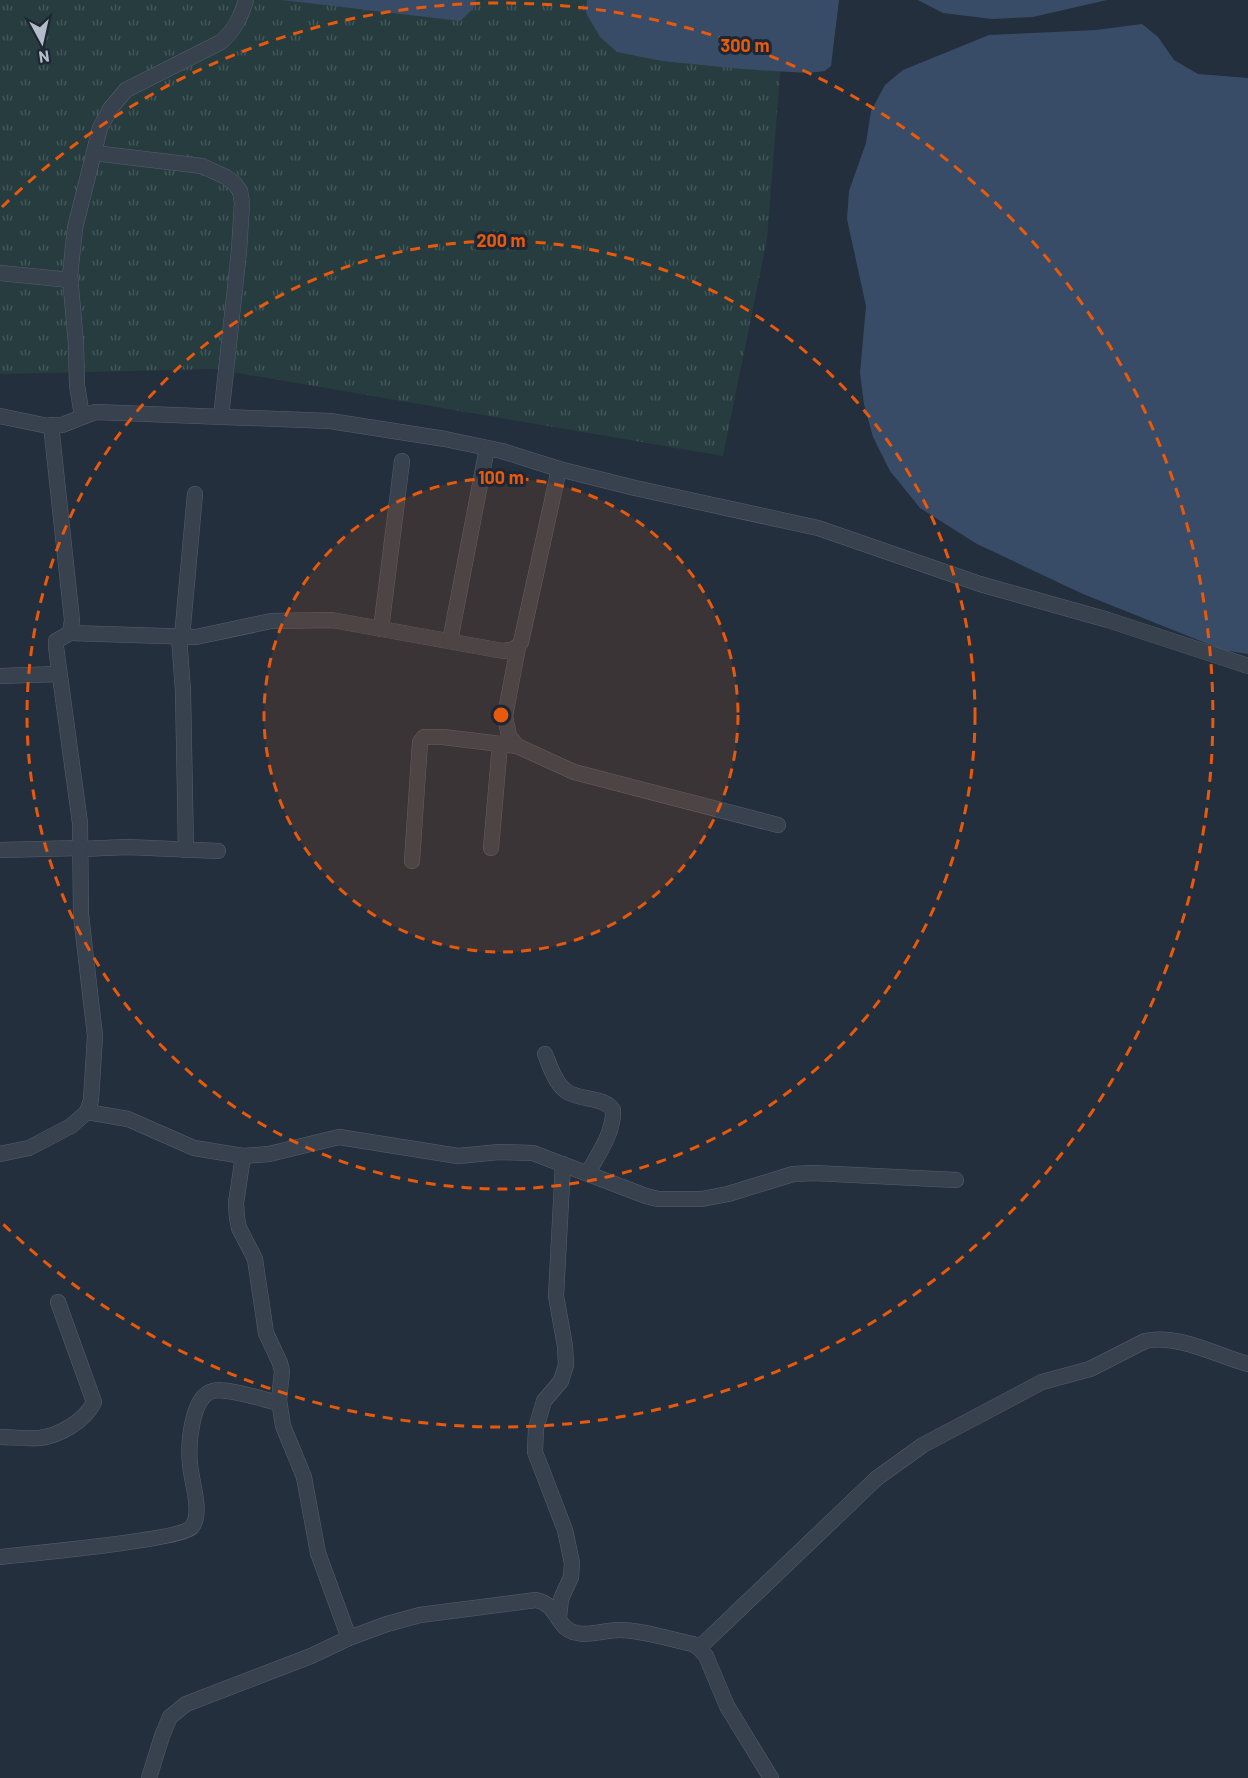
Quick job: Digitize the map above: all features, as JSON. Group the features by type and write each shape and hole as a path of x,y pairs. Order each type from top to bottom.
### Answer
{"street":[{"path":"82,416 77,385 70,280 75,228 100,128 110,110 126,90 221,42 230,34 241,17 246,0"},
{"path":"94,153 202,166 226,177 240,191 242,203 239,251 221,417"},
{"path":"0,273 70,280"},
{"path":"0,416 51,426 62,425 95,412 330,421 445,439 488,448 559,469 818,528 980,584 1108,620 1248,666"},
{"path":"0,1154 29,1148 71,1126 87,1112 91,1101 95,1036 81,915 87,848 80,823 58,674 64,637 72,628 72,620 51,426"},
{"path":"450,641 488,448"},
{"path":"381,629 402,461"},
{"path":"517,747 509,736 505,716 518,647 521,642 559,469"},
{"path":"186,850 181,637 195,494"},
{"path":"64,637 196,637 271,621 300,619 332,620 503,651 518,647"},
{"path":"0,676 58,674"},
{"path":"412,861 420,742 424,737 443,737 517,747 574,772 778,825"},
{"path":"491,848 500,744"},
{"path":"0,850 87,848 218,851"},
{"path":"545,1054 557,1081 566,1092 607,1104 614,1110 609,1135 588,1173"},
{"path":"87,1112 128,1119 194,1148 243,1156 269,1154 339,1137 458,1155 499,1152 533,1153 646,1196 673,1200 716,1197 794,1174 956,1180"},
{"path":"243,1156 236,1203 239,1228 255,1259 266,1333 282,1371 280,1414 286,1436 298,1458 304,1477 318,1553 349,1638"},
{"path":"563,1164 556,1296 566,1365 561,1380 544,1401 536,1428 535,1452 565,1530 572,1563 571,1577 561,1599 559,1617 561,1624 566,1630 579,1634 620,1630 693,1644 699,1648 706,1656 727,1706 771,1778"},
{"path":"0,1437 38,1438 51,1435 82,1418 94,1402 58,1302"},
{"path":"699,1648 877,1478 922,1445 1042,1382 1090,1369 1144,1341 1153,1340 1170,1340 1190,1345 1248,1364"},
{"path":"0,1557 184,1533 192,1526 196,1515 190,1465 190,1434 198,1404 205,1394 220,1390 279,1403"},
{"path":"149,1778 170,1718 186,1704 311,1656 349,1638 420,1615 536,1600 545,1602 559,1617"}],"green space":[{"path":"0,0 786,0 767,239 723,456 214,369 0,374"}],"water":[{"path":"282,0 476,0 473,9 460,21"},
{"path":"587,0 839,0 831,66 825,71 808,73 742,69 662,61 617,52 600,37 586,13"},
{"path":"918,0 1107,0 1033,17 992,19 943,13"},
{"path":"1142,24 1158,37 1174,60 1198,74 1248,78 1248,654 1223,650 1083,594 977,544 920,508 890,471 873,437 864,404 860,373 866,306 847,219 849,191 866,143 871,111 885,85 903,70 989,35 1096,30"}]}
